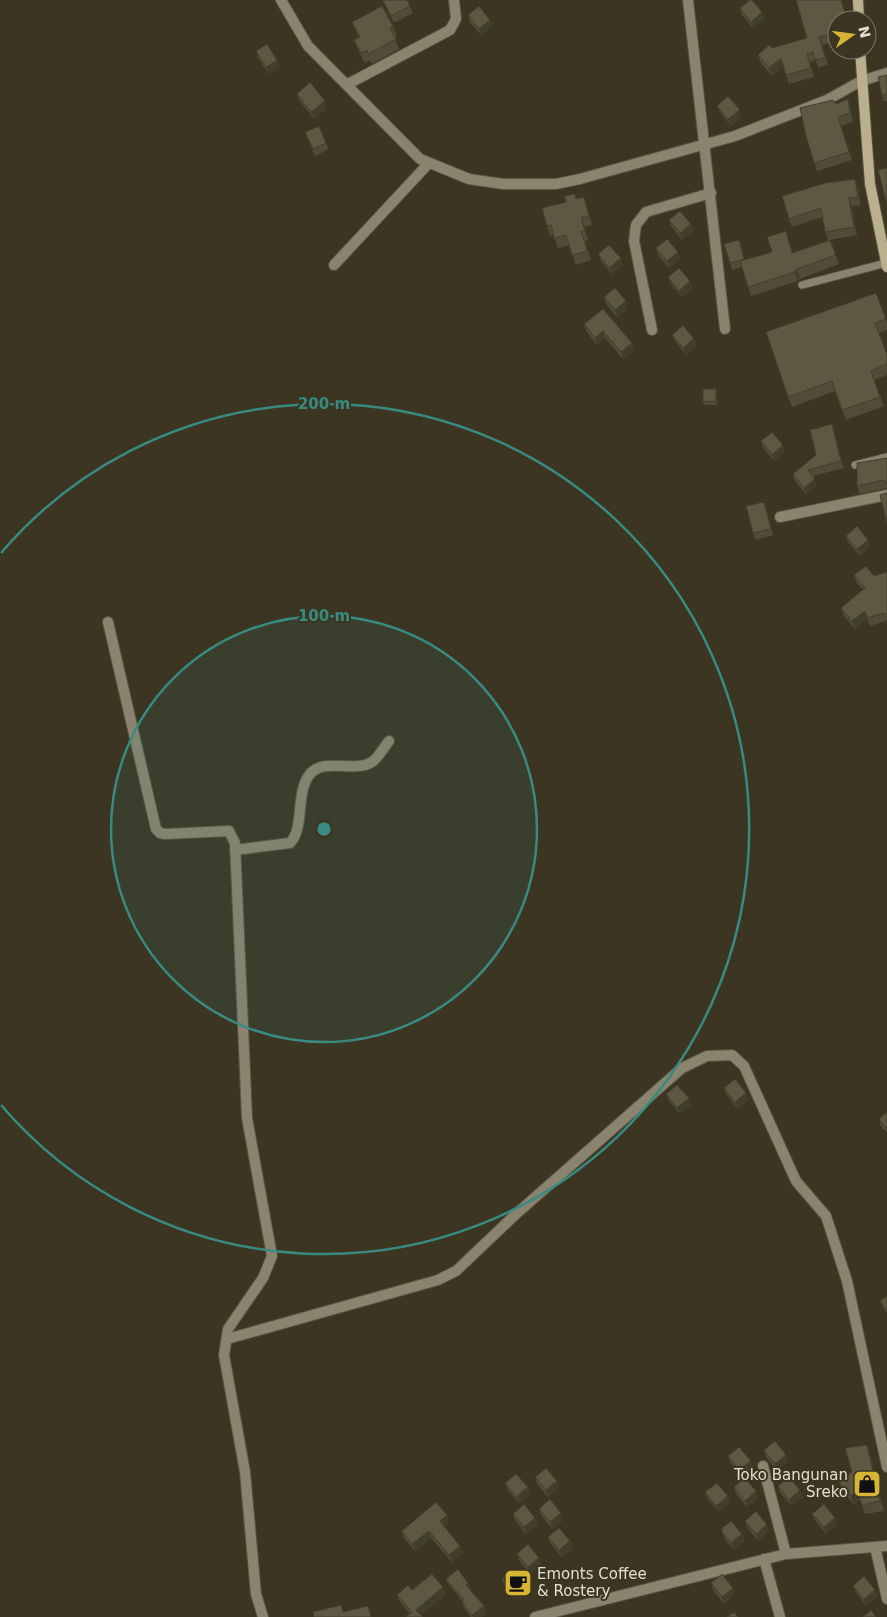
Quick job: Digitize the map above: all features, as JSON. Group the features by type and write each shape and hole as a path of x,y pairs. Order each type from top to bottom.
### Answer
{"main road":[{"path":"860,60 870,184 885,250 886,265"}],"street":[{"path":"280,0 308,46 348,84 408,148 429,163 469,179 503,184 556,184 735,136 827,100 861,81 887,73"},
{"path":"348,84 450,30 456,20 454,0"},
{"path":"688,0 726,329"},
{"path":"334,265 429,163"},
{"path":"652,330 634,241 636,225 646,212 711,193"},
{"path":"780,517 887,495"},
{"path":"108,622 156,829 160,833 165,834 229,831 233,836 236,850 247,1118 272,1256 263,1278 228,1329 224,1354 245,1472 256,1594 263,1617"},
{"path":"236,850 290,843 296,837 302,794 310,774 321,767 364,766 374,761 389,741"},
{"path":"227,1339 438,1280 456,1271 516,1214 682,1068 707,1056 732,1055 744,1066 796,1181 826,1216 847,1281 887,1467"},
{"path":"763,1466 786,1554"},
{"path":"535,1617 786,1554 887,1546"},
{"path":"875,1547 887,1599"},
{"path":"764,1559 780,1617"}],"lane":[{"path":"802,285 886,265"},
{"path":"855,465 887,457"}],"building":[{"path":"383,0 407,0 410,6 391,16"},
{"path":"750,0 762,12 751,22 740,8"},
{"path":"796,0 841,0 844,10 827,10 827,35 819,37 825,57 815,60 813,52 807,54 811,68 786,75 781,58 769,68 758,55 769,45 772,48 807,38"},
{"path":"382,6 393,26 390,28 396,39 368,54 367,50 361,53 354,40 360,37 352,22"},
{"path":"479,6 490,20 479,29 468,15"},
{"path":"267,44 277,60 266,67 256,51"},
{"path":"887,75 887,94 882,96 878,77"},
{"path":"310,82 325,101 311,112 297,94"},
{"path":"728,96 740,110 728,119 717,106"},
{"path":"848,99 850,113 838,117 849,152 814,163 800,108 833,100 836,104"},
{"path":"319,126 326,143 313,149 305,132"},
{"path":"887,168 887,205 878,170"},
{"path":"855,179 858,197 849,198 854,227 825,232 821,208 789,219 782,196 825,183"},
{"path":"575,194 576,199 584,197 589,216 581,218 585,231 581,231 587,251 572,255 566,235 554,238 551,225 547,226 542,208 566,202 564,196"},
{"path":"680,211 691,224 680,233 669,220"},
{"path":"786,231 792,253 830,240 836,255 797,269 795,272 748,287 740,261 772,252 767,237"},
{"path":"667,239 678,252 667,261 656,248"},
{"path":"739,240 744,259 730,263 724,244"},
{"path":"609,245 621,258 609,268 598,254"},
{"path":"679,268 690,281 679,291 668,277"},
{"path":"615,288 626,301 615,310 604,297"},
{"path":"876,293 886,319 875,323 887,354 887,364 871,371 880,397 842,410 832,381 788,397 766,332"},
{"path":"603,309 632,343 621,352 603,331 595,338 584,324"},
{"path":"683,325 694,339 683,348 672,335"},
{"path":"703,389 716,389 716,401 703,402"},
{"path":"832,424 841,461 808,470 815,479 804,488 793,474 816,455 810,430"},
{"path":"772,432 783,445 772,455 761,441"},
{"path":"887,458 887,483 883,480 857,486 857,463"},
{"path":"887,493 887,524 880,495"},
{"path":"764,502 771,529 753,533 746,506"},
{"path":"857,526 868,540 857,549 846,536"},
{"path":"866,566 874,576 887,572 887,624 884,613 867,618 865,611 852,621 841,608 865,588 854,575"},
{"path":"735,1079 746,1093 735,1102 724,1088"},
{"path":"677,1085 689,1098 677,1108 666,1094"},
{"path":"887,1112 887,1129 879,1119"},
{"path":"887,1296 887,1310 880,1301"},
{"path":"775,1441 786,1455 775,1464 764,1450"},
{"name":"Toko Bangunan Sreko","path":"867,1445 880,1501 862,1505 857,1490 851,1496 839,1482 852,1472 845,1448"},
{"path":"739,1447 751,1461 739,1470 728,1456"},
{"path":"546,1468 557,1481 546,1490 535,1477"},
{"path":"516,1474 528,1487 516,1497 505,1483"},
{"path":"789,1477 800,1490 789,1500 778,1486"},
{"path":"745,1478 756,1491 745,1501 734,1487"},
{"path":"717,1483 728,1496 716,1506 705,1492"},
{"path":"550,1499 561,1513 550,1522 539,1509"},
{"path":"436,1502 447,1515 440,1521 460,1546 449,1555 429,1531 412,1544 402,1531"},
{"path":"524,1504 535,1518 524,1527 513,1514"},
{"path":"824,1504 835,1518 824,1527 812,1514"},
{"path":"756,1511 767,1525 756,1534 745,1521"},
{"path":"731,1521 742,1534 731,1543 722,1532 722,1528"},
{"path":"559,1528 570,1541 559,1550 548,1537"},
{"path":"528,1544 539,1558 528,1567 517,1554"},
{"path":"458,1569 468,1583 466,1585 484,1606 472,1615 462,1602 464,1600 446,1579"},
{"path":"513,1569 524,1583 513,1592 502,1579"},
{"path":"432,1574 443,1587 416,1610 423,1617 406,1617 412,1612 397,1595 408,1585 412,1590"},
{"path":"722,1574 733,1588 722,1597 711,1583"},
{"path":"864,1576 875,1590 864,1599 853,1586"},
{"path":"341,1605 343,1612 368,1606 371,1617 314,1617 313,1612"},
{"path":"871,1610 876,1617 863,1617"},
{"path":"734,1612 738,1617 727,1617"}],"place":[{"name":"Toko Bangunan Sreko","path":"867,1484"},
{"name":"Emonts Coffee & Rostery","path":"518,1583"}]}
